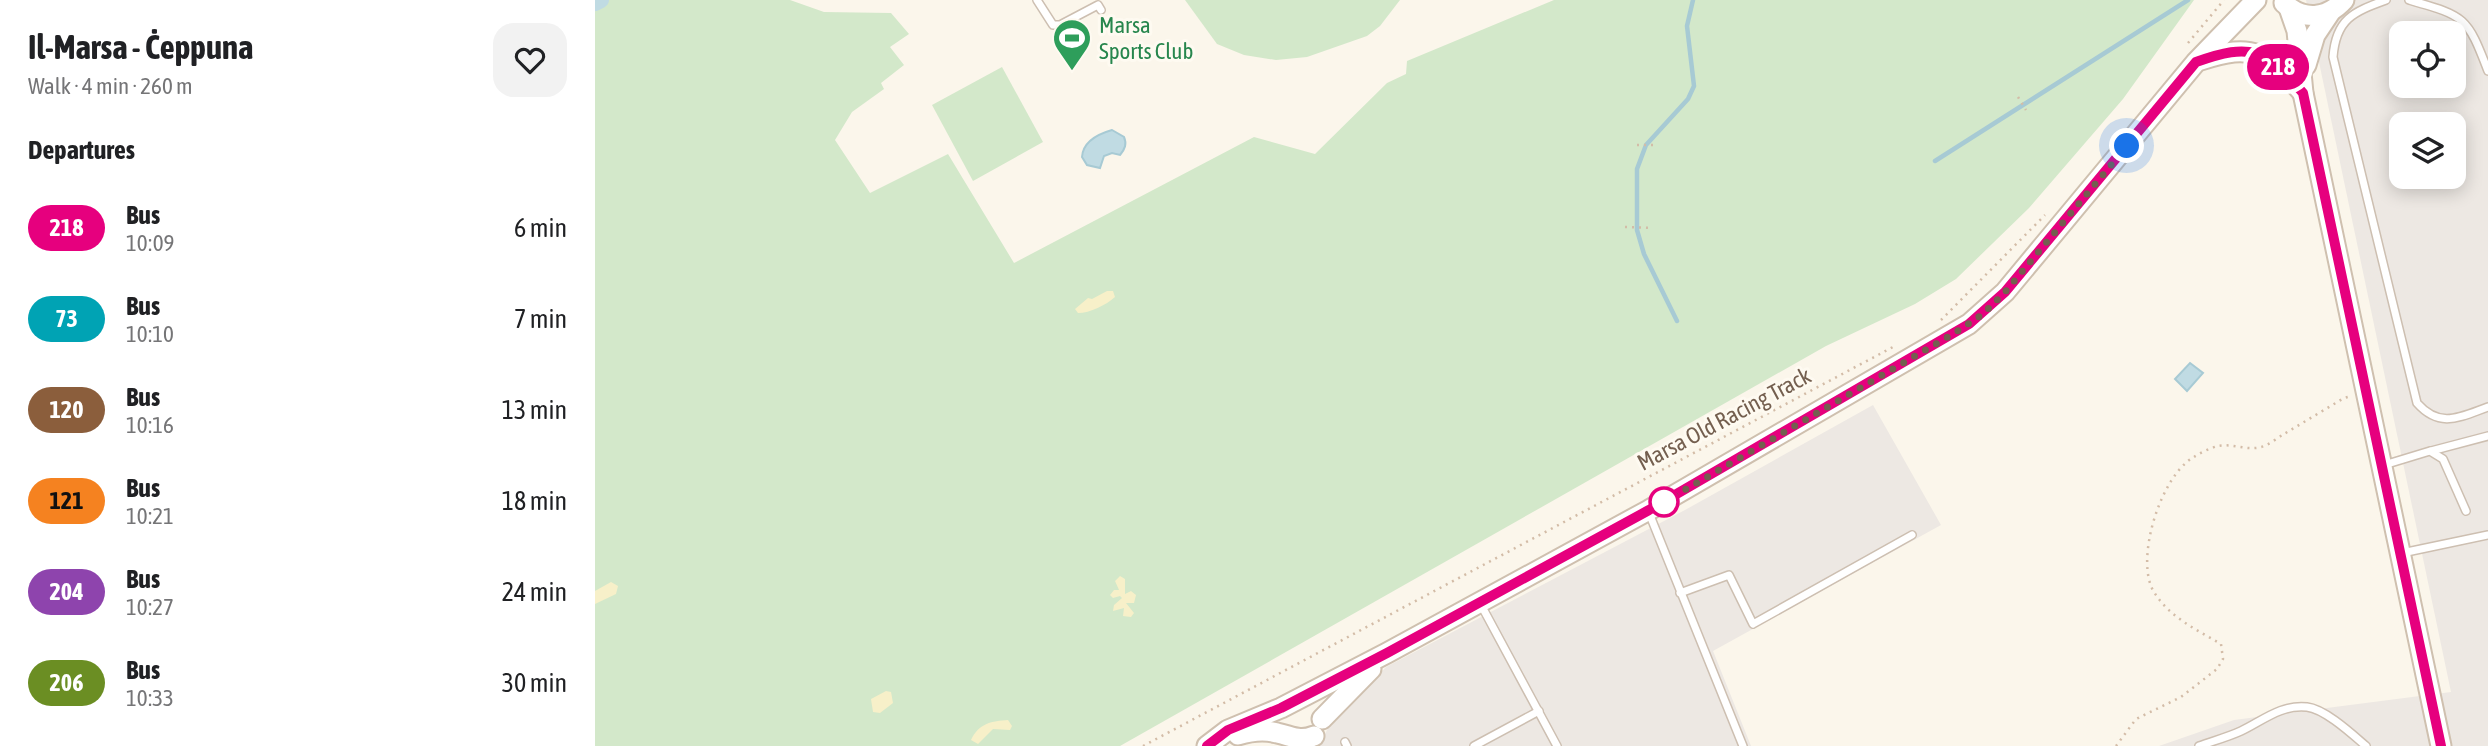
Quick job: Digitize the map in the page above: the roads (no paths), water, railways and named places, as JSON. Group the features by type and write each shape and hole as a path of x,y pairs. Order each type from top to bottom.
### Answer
{"main road":[{"path":"1302,697 1649,510 1937,344 1983,314 2005,292 2196,62 2256,0"},
{"path":"2237,18 2260,6 2284,4 2309,16 2338,6"},
{"path":"2284,4 2294,17 2297,31 2303,93 2441,746"},
{"path":"2303,93 2310,47 2317,30 2338,6"},
{"path":"2196,62 2237,50 2255,53 2274,63 2303,93"},
{"path":"1210,746 1228,730 1297,731 1387,653"},
{"path":"1297,731 1314,704 1302,697"},
{"path":"1297,731 1302,697"},
{"path":"1229,746 1243,740 1260,741 1266,746"}],"lane":[{"path":"1037,0 1053,25 1060,25 1098,5 1101,10"},
{"path":"2386,0 2357,11 2349,17 2336,38 2333,57 2417,403 2431,415 2447,420 2488,407"},
{"path":"2409,0 2446,11 2464,21 2474,34 2488,71"},
{"path":"2383,465 2488,436"},
{"path":"2430,452 2443,459 2466,511"},
{"path":"1649,510 1743,746"},
{"path":"1680,593 1729,575 1753,624 1912,535"},
{"path":"2401,553 2488,535"},
{"path":"1480,602 1557,746"},
{"path":"2200,746 2241,731 2279,711 2306,706 2343,726 2366,746"},
{"path":"1474,746 1539,711"}],"water":[{"path":"1112,130 1124,137 1122,153 1104,156 1100,168 1087,165 1082,157 1085,147 1097,136"},
{"path":"2190,363 2203,373 2187,391 2175,379"}],"waterway":[{"path":"595,3 601,0"},
{"path":"1677,321 1644,254 1637,230 1637,169 1646,145 1688,99 1694,86 1687,26 1693,0"},
{"path":"1935,161 2188,0"}],"place":[{"name":"Marsa Sports Club","path":"1072,72"}]}
